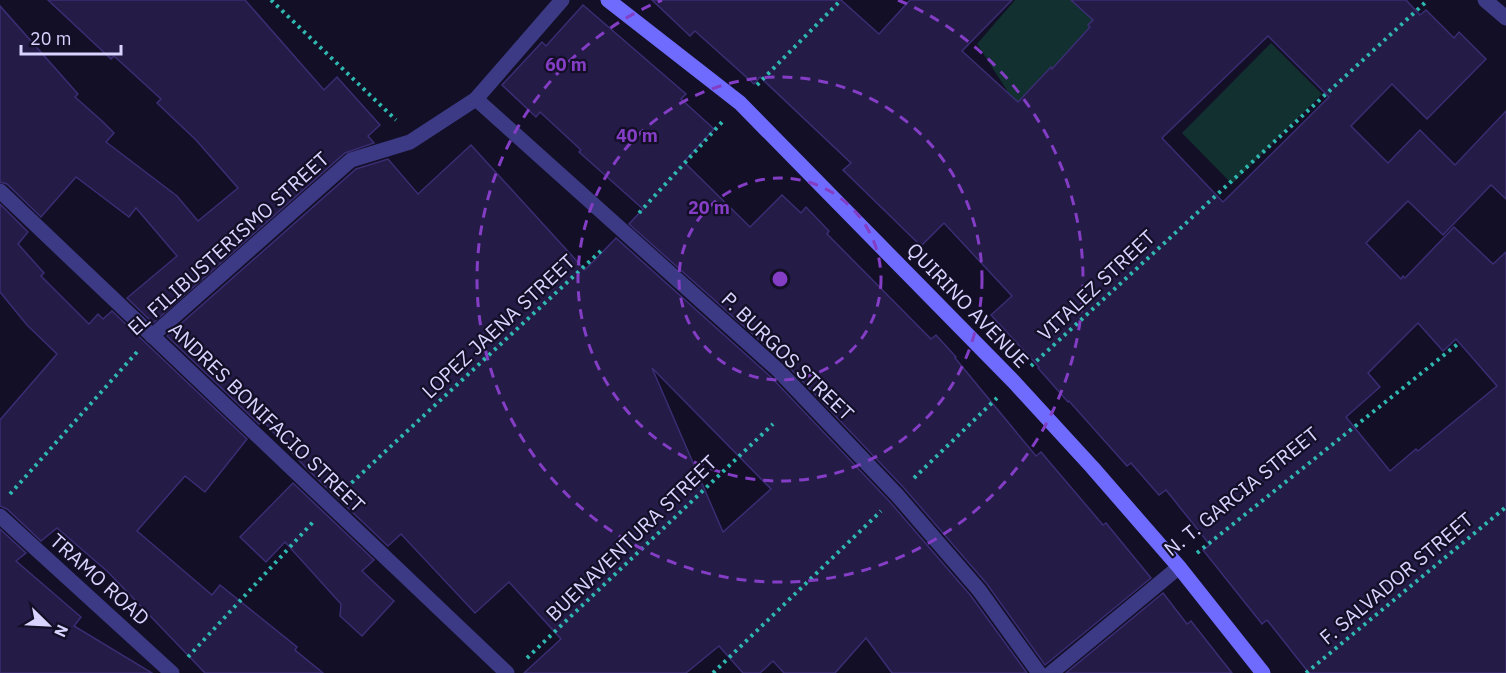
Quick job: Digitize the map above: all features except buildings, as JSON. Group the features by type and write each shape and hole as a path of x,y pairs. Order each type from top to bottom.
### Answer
{"main road":[{"name":"QUIRINO AVENUE","path":"608,0 740,103 1014,382 1179,567 1263,673"}],"street":[{"name":"EL FILIBUSTERISMO STREET","path":"152,336 351,160 410,142 476,99 562,0"},
{"path":"1485,0 1506,18"},
{"name":"P. BURGOS STREET","path":"476,99 621,232 778,370 897,495 978,590 1039,673"},
{"name":"ANDRES BONIFACIO STREET","path":"0,190 329,505 513,669"},
{"name":"TRAMO ROAD","path":"0,516 177,669"},
{"name":"N. T. GARCIA STREET","path":"1051,673 1179,567"}],"path":[{"path":"271,0 415,138"},
{"name":"LOPEZ JAENA STREET","path":"177,669 329,505 621,232 740,103 841,0"},
{"name":"VITALEZ STREET","path":"713,673 1014,382 1428,0"},
{"name":"EL FILIBUSTERISMO STREET","path":"8,497 152,336"},
{"name":"N. T. GARCIA STREET","path":"1179,567 1459,343"},
{"name":"BUENAVENTURA STREET","path":"513,669 772,424"},
{"name":"F. SALVADOR STREET","path":"1306,673 1506,507"}],"green space":[{"path":"1015,0 1179,0 1028,123 977,44"},
{"path":"1271,43 1322,94 1232,184 1182,133"}]}
